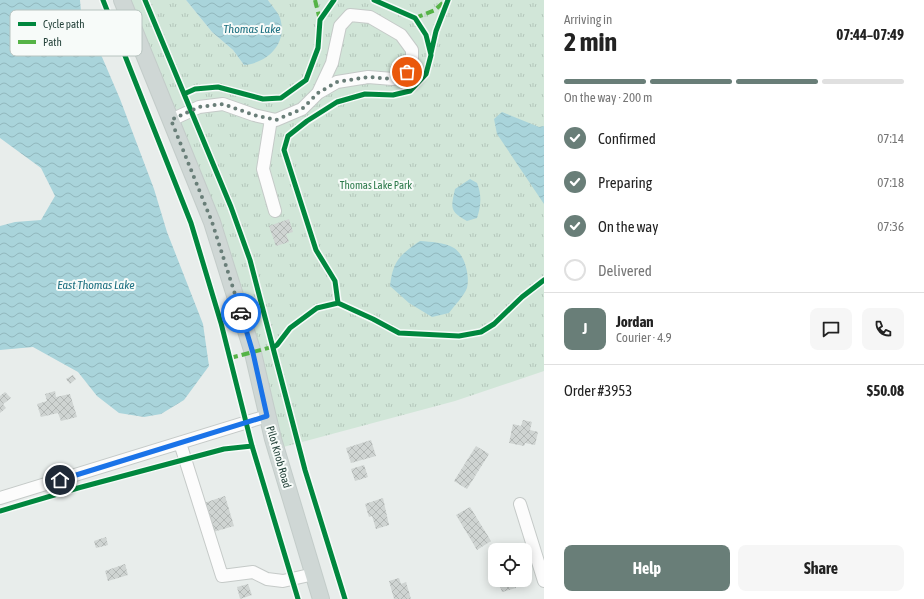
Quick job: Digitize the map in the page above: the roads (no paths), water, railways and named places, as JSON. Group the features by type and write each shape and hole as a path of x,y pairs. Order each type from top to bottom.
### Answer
{"main road":[{"name":"Pilot Knob Road","path":"122,0 126,10"},
{"name":"Pilot Knob Road","path":"142,49 212,222 253,353 267,416 321,599"}],"street":[{"path":"171,120 199,107 223,104 254,115 276,120 302,109 318,93 337,82 368,77 393,79 407,72 412,62 412,50 401,35 370,17 350,15 340,26 332,63 318,93"},
{"path":"271,119 264,169 275,212"},
{"path":"0,498 267,416"},
{"path":"180,443 222,576 253,572 267,579 283,582 314,574"},
{"path":"520,504 544,581"}],"water":[{"name":"East Thomas Lake","path":"0,0 80,0 81,10 10,10 10,56 102,57 120,99 154,189 167,232 203,324 209,366 184,400 161,414 144,417 119,413 97,396 78,372 33,347 0,350 0,226 15,222 41,220 55,196 41,168 0,138"},
{"name":"Thomas Lake","path":"186,0 268,0 280,18 282,27 281,36 274,50 268,56 253,63 244,65 233,50 212,32"},
{"path":"502,112 539,127 544,126 544,204 497,134 494,119"},
{"path":"470,179 477,183 480,192 480,205 477,218 467,221 454,211 452,205 455,189"},
{"path":"420,241 450,246 458,251 464,261 468,278 467,288 449,313 432,317 409,303 390,286 393,270 399,259 407,250"}],"park label":[{"name":"Thomas Lake Park","path":"376,185"}]}
